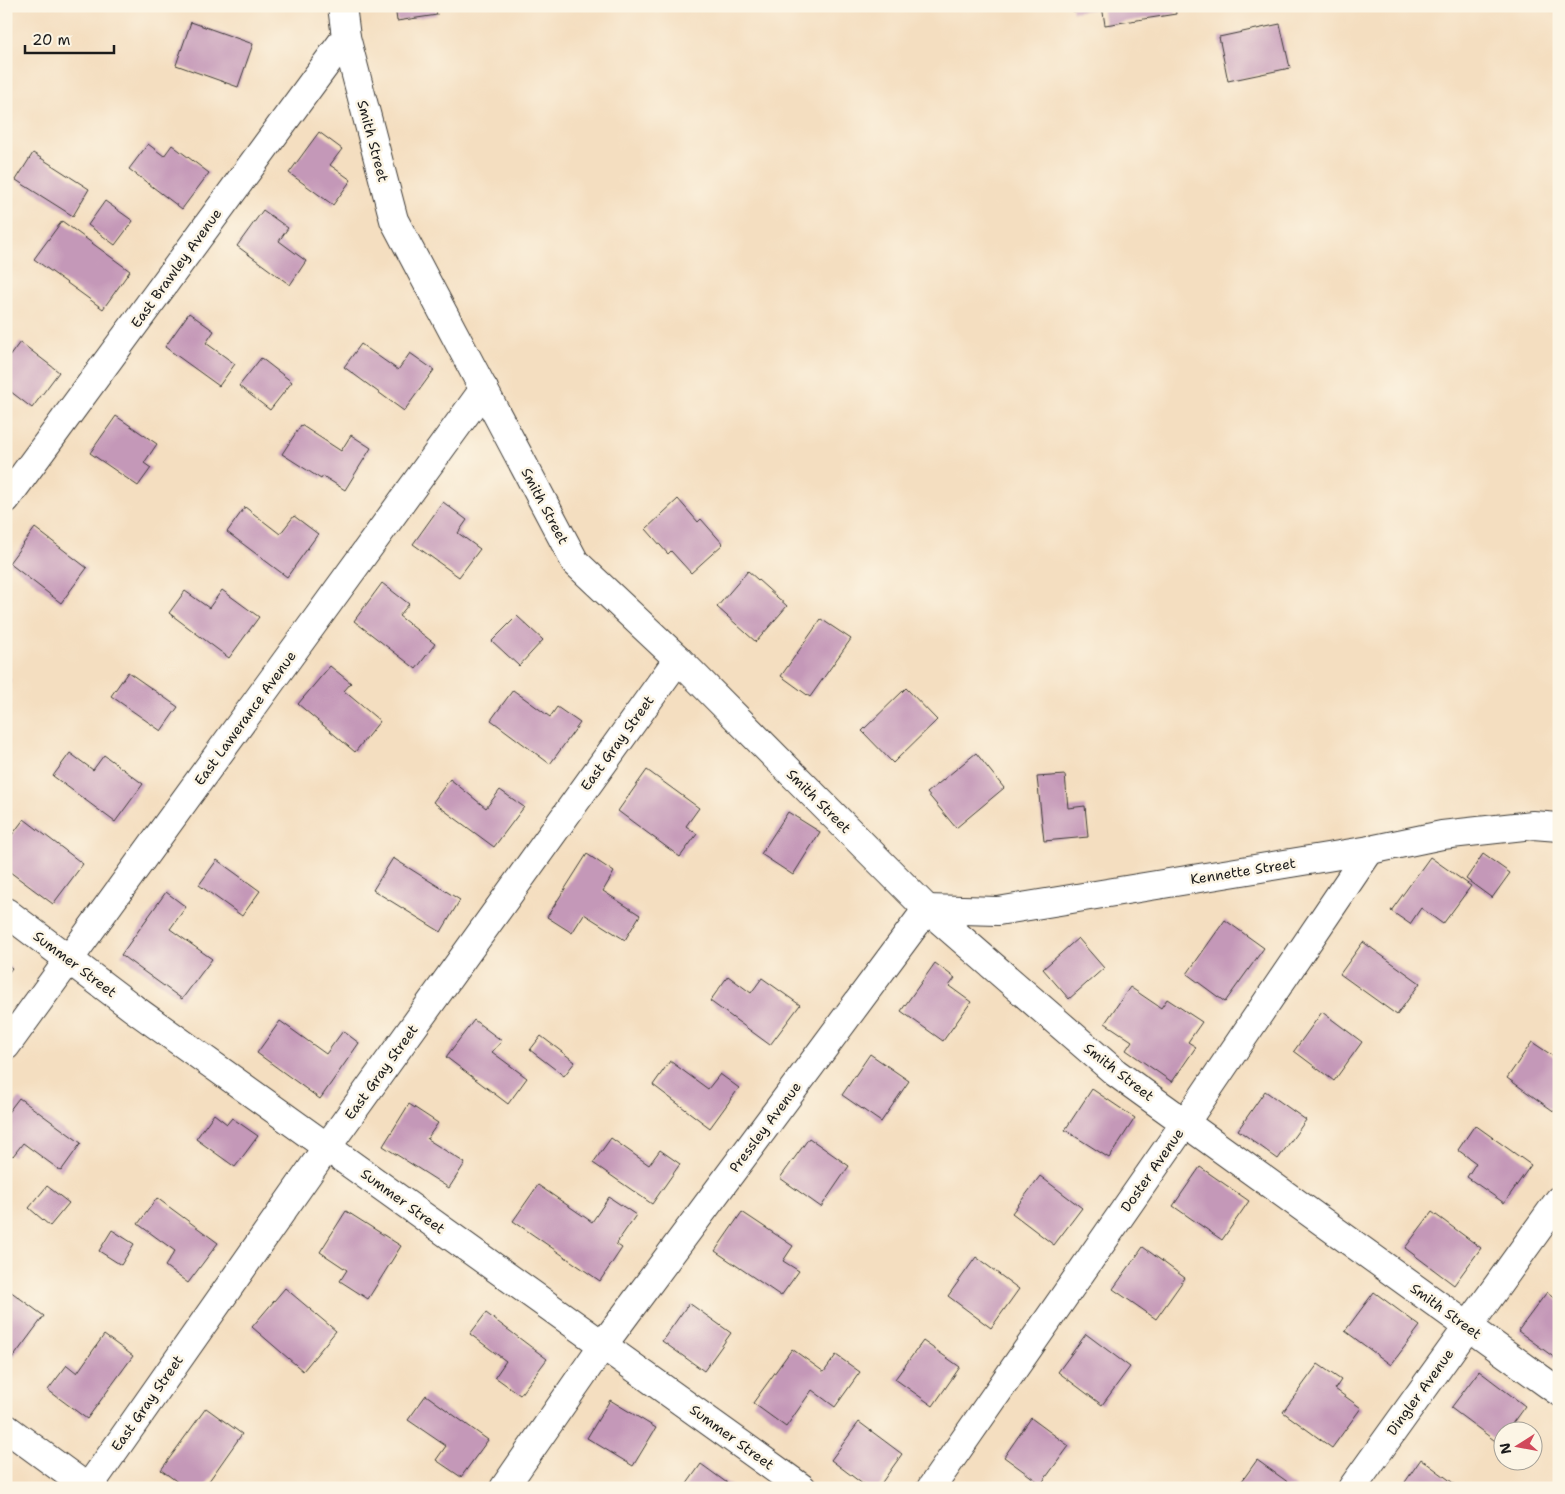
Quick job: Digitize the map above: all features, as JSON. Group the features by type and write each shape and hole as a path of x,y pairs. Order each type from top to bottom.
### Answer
{"street":[{"name":"Smith Street","path":"342,6 346,37 394,220 575,562 678,659 927,909 1116,1073 1559,1392"},
{"name":"East Brawley Avenue","path":"6,499 346,37"},
{"name":"East Lawerance Avenue","path":"6,1046 484,389"},
{"name":"East Gray Street","path":"88,1488 326,1147 678,659"},
{"name":"Kennette Street","path":"927,909 998,910 1370,850 1442,835 1533,824 1559,827"},
{"name":"Doster Avenue","path":"931,1488 1185,1122 1370,850"},
{"name":"Pressley Avenue","path":"504,1488 603,1345 927,909"},
{"name":"Summer Street","path":"6,912 133,1008 802,1488"},
{"name":"Dingler Avenue","path":"1352,1488 1559,1200"},
{"path":"6,1428 88,1488"}],"building":[{"path":"395,6 435,6 437,15 397,21"},
{"path":"1072,6 1096,6 1097,9 1073,12"},
{"path":"1102,6 1175,6 1176,14 1105,25"},
{"path":"191,22 253,44 238,87 176,65"},
{"path":"1280,24 1290,68 1228,81 1219,37"},
{"path":"319,132 342,149 330,165 351,180 333,205 289,173"},
{"path":"148,144 164,156 172,145 209,173 182,209 129,169"},
{"path":"33,153 89,189 73,216 16,180"},
{"path":"105,201 133,221 115,245 88,225"},
{"path":"263,210 288,228 279,241 306,261 290,285 237,246"},
{"path":"62,221 130,271 103,309 34,259"},
{"path":"189,313 214,331 206,343 235,364 219,386 165,347"},
{"path":"20,342 59,372 32,408 6,388 6,361"},
{"path":"361,344 398,370 410,353 434,370 404,411 344,367"},
{"path":"261,358 292,382 270,410 239,386"},
{"path":"116,416 157,444 144,463 151,468 138,486 90,453"},
{"path":"301,425 341,451 351,435 371,448 345,490 323,476 321,479 282,454"},
{"path":"678,499 698,522 701,519 723,544 691,573 671,551 668,554 646,529"},
{"path":"443,502 467,520 458,533 480,549 459,577 413,544"},
{"path":"245,507 280,534 294,516 318,534 287,577 227,532"},
{"path":"35,528 87,568 61,603 9,563"},
{"path":"748,571 787,606 756,642 717,607"},
{"path":"382,583 409,604 399,616 435,644 416,669 354,621"},
{"path":"222,590 259,617 229,658 169,613 185,591 209,608"},
{"path":"517,616 543,640 519,666 492,641"},
{"path":"821,619 851,639 810,697 781,676"},
{"path":"330,666 351,683 344,691 380,721 355,752 298,704"},
{"path":"128,672 178,707 161,731 111,696"},
{"path":"6,677 11,680 6,688"},
{"path":"906,688 937,720 893,763 862,731"},
{"path":"513,690 550,717 557,707 580,723 550,764 491,720"},
{"path":"70,753 93,770 104,755 143,784 115,822 53,776"},
{"path":"976,753 1004,788 956,828 927,793"},
{"path":"647,770 699,808 686,826 697,834 680,857 618,811"},
{"path":"1065,775 1068,808 1085,806 1088,837 1044,841 1037,777"},
{"path":"450,779 486,808 500,790 524,807 494,847 433,802"},
{"path":"788,812 820,832 793,875 761,854"},
{"path":"24,819 83,864 53,904 6,869 6,843"},
{"path":"587,854 614,872 603,891 640,915 625,940 584,914 572,933 547,917"},
{"path":"1483,854 1510,873 1492,898 1466,879"},
{"path":"1430,857 1471,886 1443,924 1421,908 1410,924 1391,911"},
{"path":"393,858 460,900 441,932 373,890"},
{"path":"217,860 260,891 242,916 199,885"},
{"path":"166,892 186,907 170,929 212,959 182,999 121,955"},
{"path":"1225,920 1264,948 1225,1002 1187,974"},
{"path":"1078,938 1104,968 1069,999 1043,969"},
{"path":"1363,942 1420,983 1397,1015 1340,974"},
{"path":"935,963 955,978 949,986 971,1002 943,1041 901,1011"},
{"path":"6,964 12,968 6,976"},
{"path":"728,976 751,993 762,978 800,1005 770,1045 710,1001"},
{"path":"1130,987 1161,1008 1167,999 1202,1022 1188,1042 1196,1047 1172,1082 1126,1050 1132,1041 1105,1023"},
{"path":"1322,1012 1362,1042 1334,1081 1294,1051"},
{"path":"474,1020 502,1041 492,1052 527,1078 508,1104 446,1057"},
{"path":"280,1021 326,1054 343,1031 359,1043 320,1099 257,1053"},
{"path":"541,1036 575,1062 564,1076 530,1050"},
{"path":"1532,1042 1559,1060 1559,1115 1507,1078"},
{"path":"870,1054 909,1081 881,1122 842,1095"},
{"path":"670,1061 708,1089 720,1074 739,1088 710,1128 653,1085"},
{"path":"1092,1089 1135,1118 1109,1158 1065,1130"},
{"path":"1265,1091 1306,1120 1278,1159 1238,1130"},
{"path":"19,1098 81,1143 61,1171 23,1143 13,1156 6,1151 6,1115"},
{"path":"409,1104 438,1123 427,1139 465,1163 449,1188 383,1146"},
{"path":"214,1114 227,1124 232,1118 258,1136 235,1167 196,1139"},
{"path":"1475,1125 1531,1165 1504,1203 1467,1177 1476,1163 1458,1150"},
{"path":"611,1138 649,1165 660,1150 680,1164 652,1204 593,1163"},
{"path":"809,1138 849,1166 821,1207 780,1178"},
{"path":"1200,1167 1249,1201 1222,1240 1173,1206"},
{"path":"1040,1176 1082,1208 1054,1245 1012,1213"},
{"path":"538,1185 592,1222 609,1197 636,1215 616,1244 622,1248 600,1281 513,1221"},
{"path":"47,1186 69,1203 50,1226 29,1208"},
{"path":"157,1198 218,1243 188,1283 165,1266 175,1251 138,1224"},
{"path":"346,1211 401,1246 368,1299 340,1281 347,1270 320,1252"},
{"path":"742,1212 793,1246 783,1261 799,1271 781,1296 715,1251"},
{"path":"1432,1212 1481,1248 1454,1285 1405,1248"},
{"path":"112,1230 134,1244 121,1265 99,1251"},
{"path":"1143,1247 1185,1278 1156,1319 1113,1289"},
{"path":"976,1257 1019,1289 991,1328 948,1296"},
{"path":"6,1288 44,1316 12,1359 6,1354"},
{"path":"285,1288 336,1331 303,1371 252,1327"},
{"path":"1374,1292 1420,1326 1391,1365 1345,1331"},
{"path":"1547,1292 1559,1301 1559,1361 1518,1331"},
{"path":"689,1303 731,1333 704,1371 662,1341"},
{"path":"486,1313 547,1359 520,1395 495,1377 506,1361 470,1334"},
{"path":"1086,1334 1130,1367 1102,1405 1058,1372"},
{"path":"104,1335 133,1356 87,1419 48,1390 67,1365 77,1373"},
{"path":"923,1341 960,1367 933,1406 895,1379"},
{"path":"792,1349 824,1372 836,1355 860,1372 835,1407 812,1390 786,1427 753,1403"},
{"path":"1318,1364 1341,1380 1335,1389 1361,1408 1332,1448 1283,1412"},
{"path":"1479,1371 1525,1406 1513,1422 1492,1422 1492,1439 1451,1408"},
{"path":"426,1395 488,1440 461,1477 436,1460 446,1446 408,1420"},
{"path":"610,1400 656,1428 633,1466 587,1438"},
{"path":"206,1408 242,1434 204,1488 186,1488 161,1470"},
{"path":"1031,1418 1069,1446 1041,1484 1004,1457"},
{"path":"859,1422 902,1454 878,1488 868,1488 831,1460"},
{"path":"1421,1459 1460,1488 1401,1488"},
{"path":"1257,1460 1296,1488 1237,1488"},
{"path":"701,1464 734,1488 684,1488"}]}
